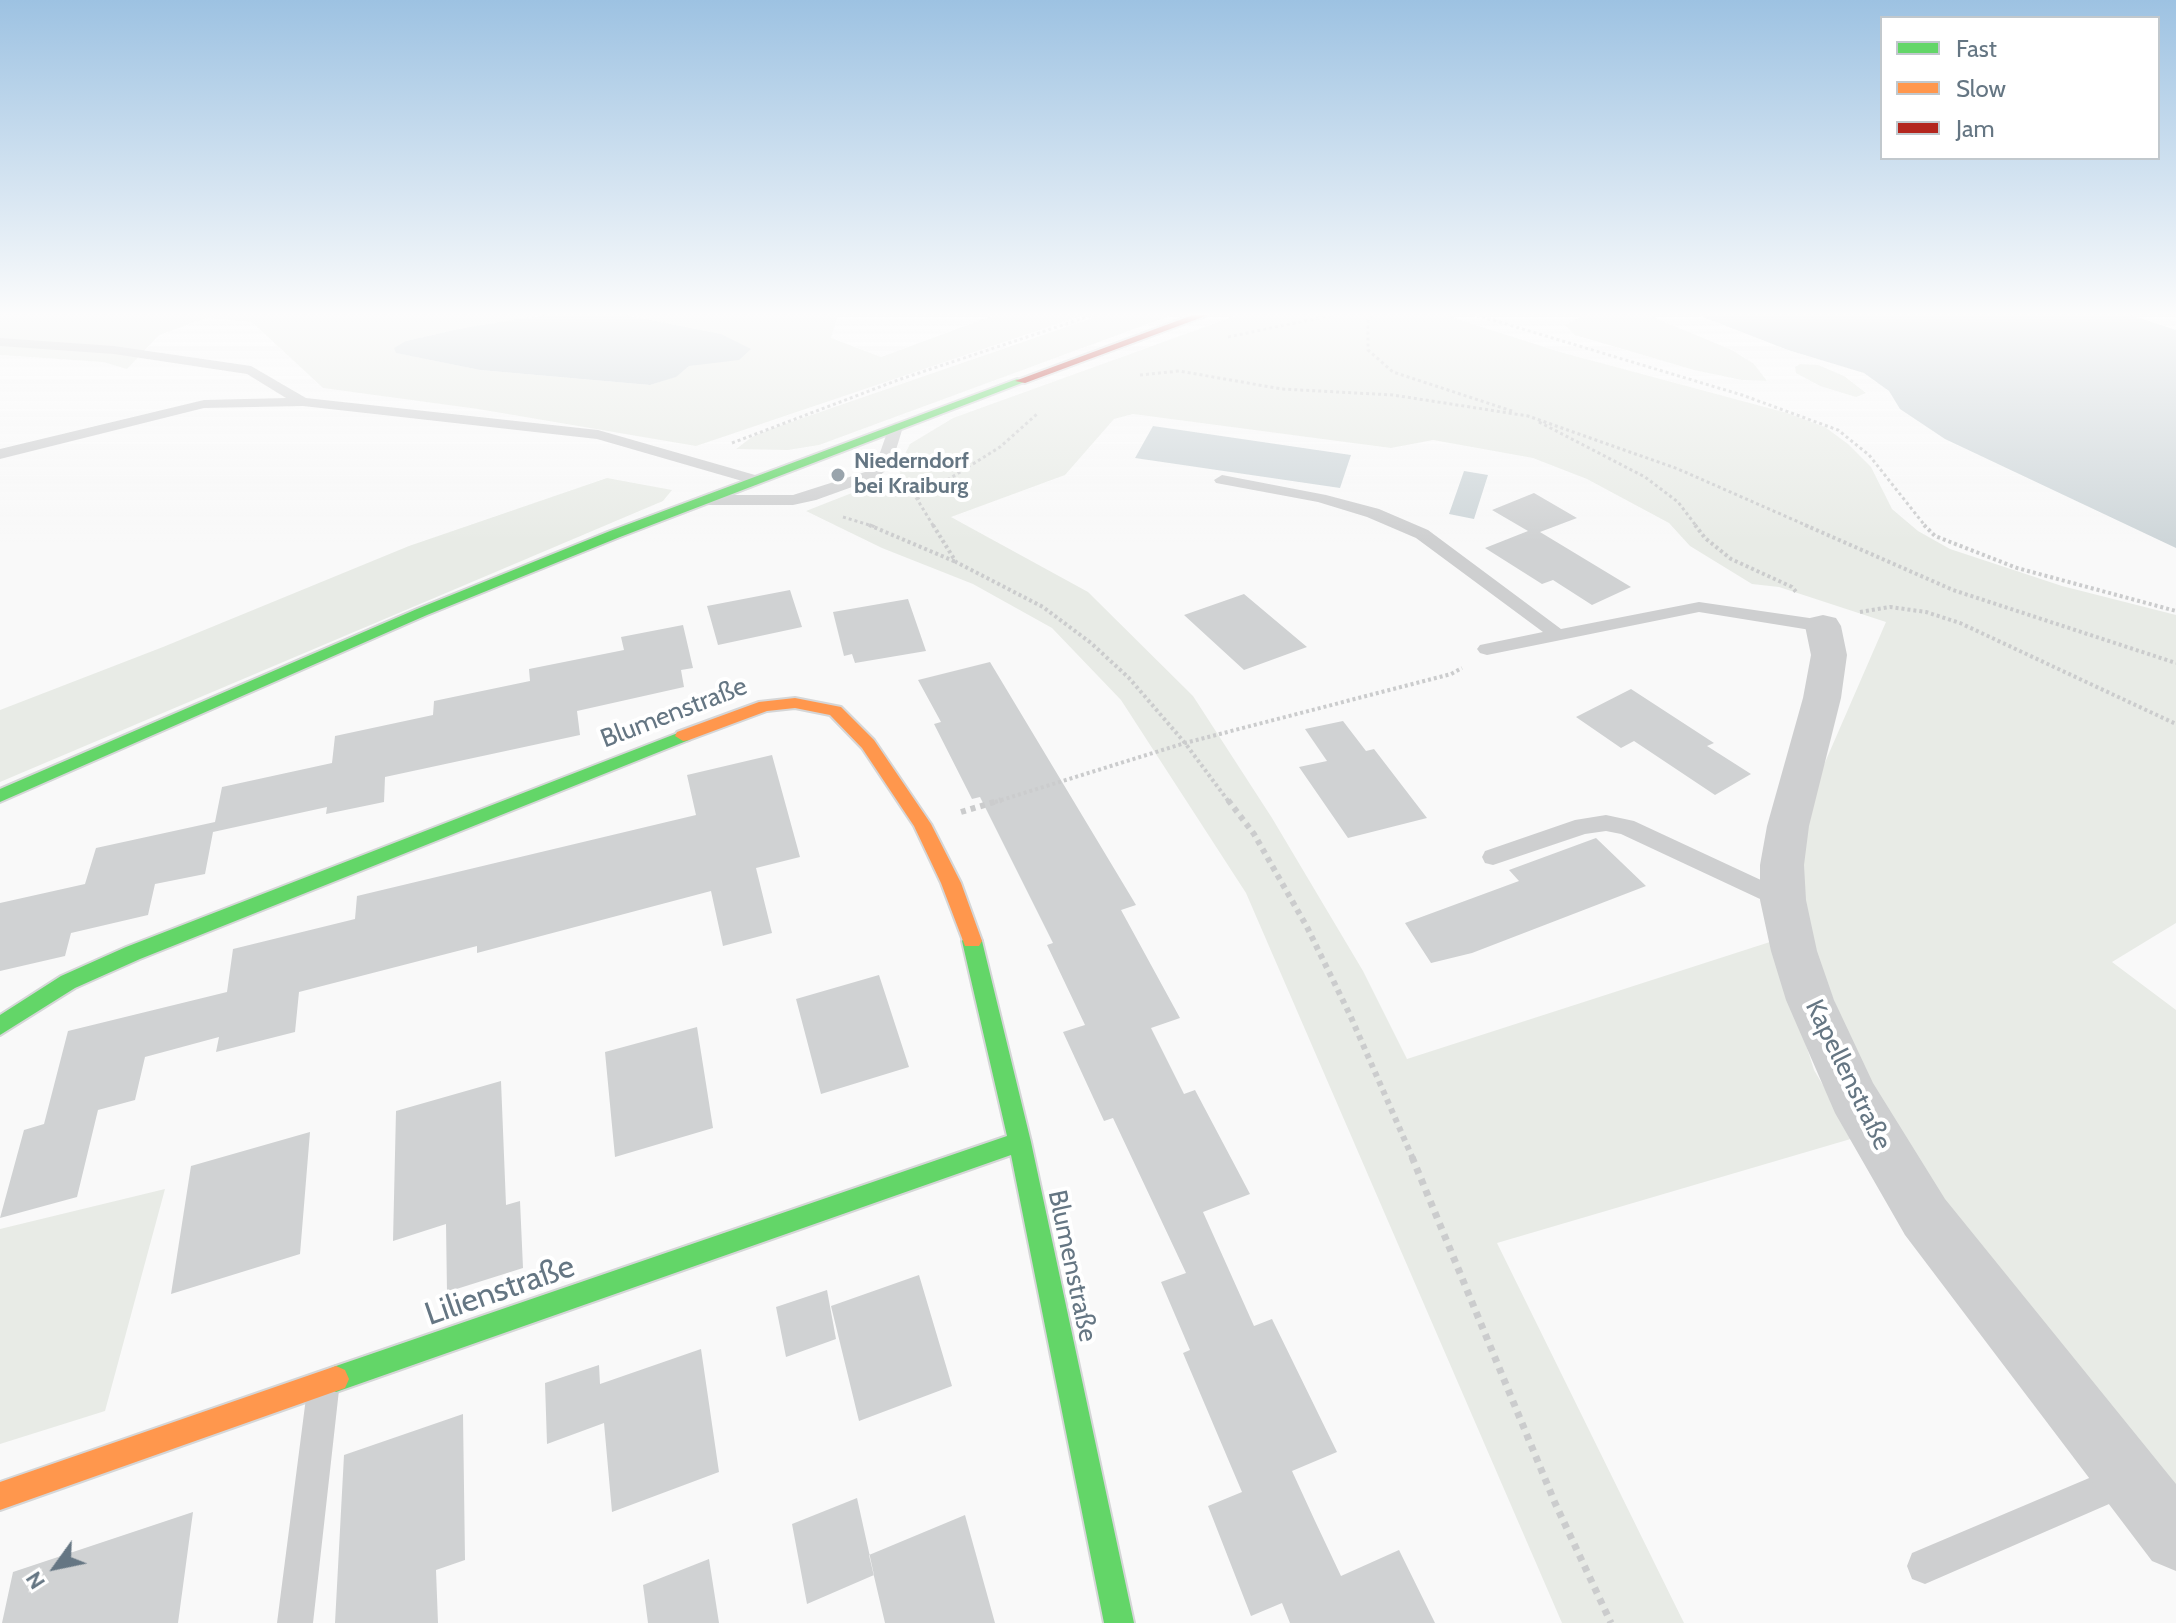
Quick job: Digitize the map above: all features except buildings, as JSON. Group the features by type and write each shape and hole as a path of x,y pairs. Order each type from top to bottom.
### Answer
{"street":[{"path":"0,796 422,612 704,500 995,391"},
{"name":"Kapellenstraße","path":"1823,626 1829,655 1822,698 1788,826 1782,865 1783,900 1794,951 1815,1012 1853,1097 1925,1217 2176,1537"},
{"name":"Blumenstraße","path":"0,1026 68,982 133,953 765,706 795,703 835,711 868,744 922,824 951,883 972,939 1020,1142 1119,1623"},
{"name":"Lilienstraße","path":"0,1496 1020,1142"}],"lane":[{"path":"285,391 303,402"},
{"path":"0,454 204,404 303,402 598,435 756,480"},
{"path":"704,500 793,500 871,475 883,466 896,427"},
{"path":"1222,480 1320,498 1373,513 1422,534 1558,635"},
{"path":"1481,654 1699,607 1823,626"},
{"path":"1493,857 1583,826 1606,823 1626,827 1783,900"},
{"path":"295,1623 324,1384"},
{"path":"1925,1566 2128,1479"}],"path":[{"path":"707,465 721,449 762,429 873,391"},
{"path":"1314,391 1393,395 1528,416 1645,477 1678,502 1705,538 1731,559 1792,587 1823,626 1874,607 1926,612 2027,652 2176,724"},
{"path":"1450,391 1580,432 1678,469 1953,590 2176,663"},
{"path":"1724,391 1800,414 1838,430 1869,455 1909,508 1935,536 2017,568 2176,611"},
{"path":"917,499 1000,447 1047,405"},
{"path":"883,466 917,499 956,562"},
{"path":"793,500 879,528 956,562 1043,607 1091,643 1129,678 1185,743 1254,834 1307,927 1350,1015 1433,1205 1555,1503 1611,1623"},
{"path":"922,824 1185,743 1451,674 1481,654"}],"shaded area":[{"path":"343,391 860,391 696,446 478,409"},
{"path":"882,391 966,391 819,445 788,450 736,449 752,437"},
{"path":"1028,391 1704,391 1787,413 1825,427 1871,467 1892,509 1918,531 1950,549 2062,586 2176,615 2176,923 2112,962 2176,1010 2176,1507 1883,1122 1804,926 1799,851 1813,790 1886,622 1779,587 1752,584 1690,546 1669,523 1587,479 1533,458 1433,440 1391,448 1133,414 1114,419 1065,475 951,517 1088,592 1193,696 1272,818 1363,971 1407,1059 1773,941 1814,1070 1854,1138 1497,1243 1684,1623 1562,1623 1246,893 1121,700 1052,628 973,584 882,548 806,511 900,474 902,460 910,444 953,418"},
{"path":"1836,391 1866,393 1856,397"},
{"path":"1889,391 2176,391 2176,548 1945,439 1900,409"},
{"path":"1153,426 1351,455 1340,488 1135,458"},
{"path":"1464,471 1488,475 1474,519 1449,514"},
{"path":"607,478 672,490 663,501 0,782 0,710 409,546"},
{"path":"165,1189 105,1411 0,1444 0,1229"}],"traffic: fast":[{"path":"0,796 422,612 615,534 995,391"},
{"path":"0,1026 68,982 133,953 683,736"},
{"path":"972,941 1020,1142 1119,1623"},
{"path":"336,1379 1020,1142"}],"traffic: slow":[{"path":"683,736 765,706 795,703 835,711 868,744 922,824 951,883 972,941"},
{"path":"0,1496 336,1379"}],"place":[{"name":"Niederndorf bei Kraiburg","path":"838,475"}]}
